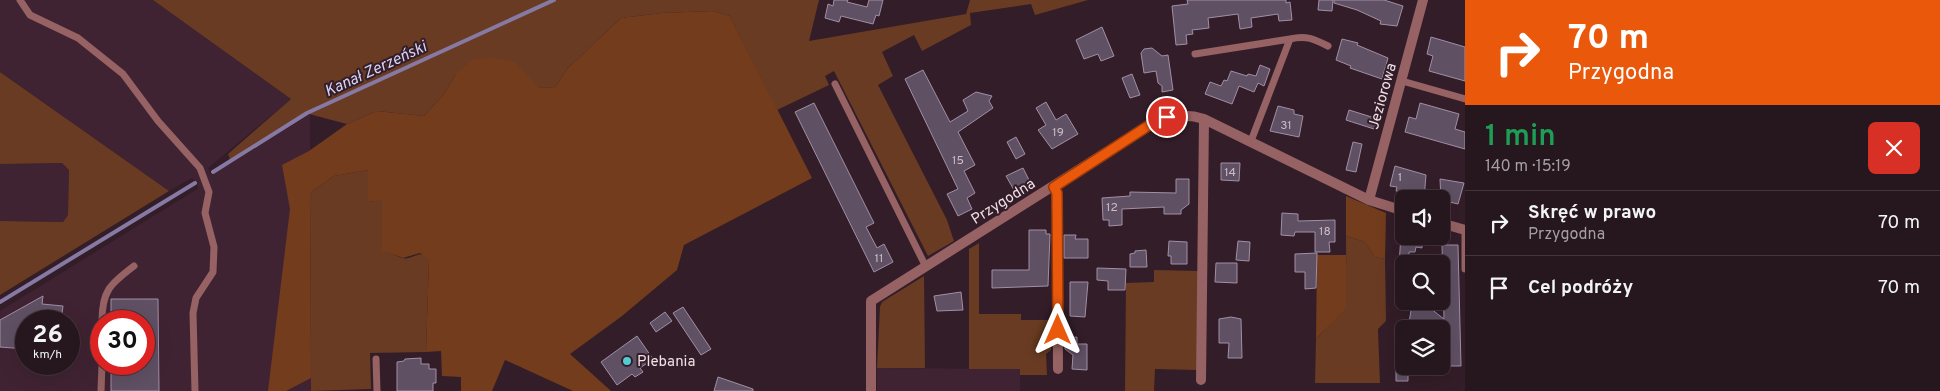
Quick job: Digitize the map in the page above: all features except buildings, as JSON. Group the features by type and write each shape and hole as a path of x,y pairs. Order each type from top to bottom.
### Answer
{"street":[{"name":"Jeziorowa","path":"1369,200 1423,0"},
{"name":"Przygodna","path":"871,391 871,301 1151,124 1167,117 1182,115 1204,119 1369,200 1395,209"},
{"path":"1201,380 1204,119"},
{"path":"1054,187 1057,193 1058,370"},
{"path":"1450,226 1465,230"}],"lane":[{"path":"20,0 30,15 78,38 123,74 158,121 200,168 210,192 205,213 214,247 213,272 196,298 193,313 195,391"},
{"path":"1195,54 1302,36 1310,37 1328,46"},
{"path":"1251,141 1290,39"},
{"path":"1402,81 1465,99"},
{"path":"835,84 926,267"},
{"path":"1465,235 1465,269"},
{"path":"102,310 102,303 111,284 134,266"},
{"path":"376,359 377,391"},
{"path":"102,375 102,391"}],"shaded area":[{"path":"0,0 153,0 291,99 208,168 211,175 310,114 311,391 0,391 0,311 199,188 192,178 169,191 0,72"},
{"path":"153,0 819,0 809,41 966,14 970,0 1088,0 1035,15 1031,4 970,13 971,25 922,51 914,35 882,52 893,76 878,85 947,220 954,241 928,256 834,71 825,76 829,85 777,110 730,16 713,11 662,13 621,18 568,68 555,87 540,88 527,77 456,74 444,94 424,116 377,111 347,124 309,114 231,162 228,154 291,99"},
{"path":"713,11 730,16 812,178 684,245 677,270 622,316 570,354 611,391 573,391 505,360 492,391 461,391 461,377 442,376 441,351 426,352 429,260 420,253 403,258 382,250 382,200 368,202 368,170 334,176 310,193 311,378 286,391 268,391 290,209 282,165 309,151 347,124 377,111 424,116 444,94 456,74 474,59 494,58 514,62 540,88 555,87 568,68 621,18 662,13"},
{"path":"0,72 169,191 0,295 0,221 63,222 68,215 69,170 62,163 0,164"},
{"path":"62,163 69,170 68,215 63,222 0,221 0,164"},
{"path":"368,170 369,202 382,199 382,249 402,258 410,258 420,254 426,256 429,260 426,352 370,353 371,389 311,391 310,193 334,176"},
{"path":"1346,196 1386,213 1385,259 1375,257 1365,242 1346,236"},
{"path":"1346,236 1365,242 1375,257 1385,259 1386,321 1378,329 1380,383 1315,383 1316,339 1335,316 1344,292"},
{"path":"979,243 979,314 1021,314 1021,320 1052,320 1051,350 1046,354 1047,375 1020,375 1020,369 969,369 969,249"},
{"path":"1317,255 1346,255 1346,308 1316,339"},
{"path":"1154,270 1199,271 1197,370 1155,369 1154,391 1125,391 1126,283 1154,282"},
{"path":"924,276 925,368 877,368 880,307 882,302"},
{"path":"877,368 1020,369 1020,391 877,391"}],"waterway":[{"name":"Kanał Zerzeński","path":"213,172 307,113 554,0"},
{"name":"Kanał Zerzeński","path":"0,302 195,183"}],"place":[{"name":"Plebania","path":"627,361"}],"route":[{"path":"1058,330 1057,193 1054,187 1151,124 1167,117"}]}
